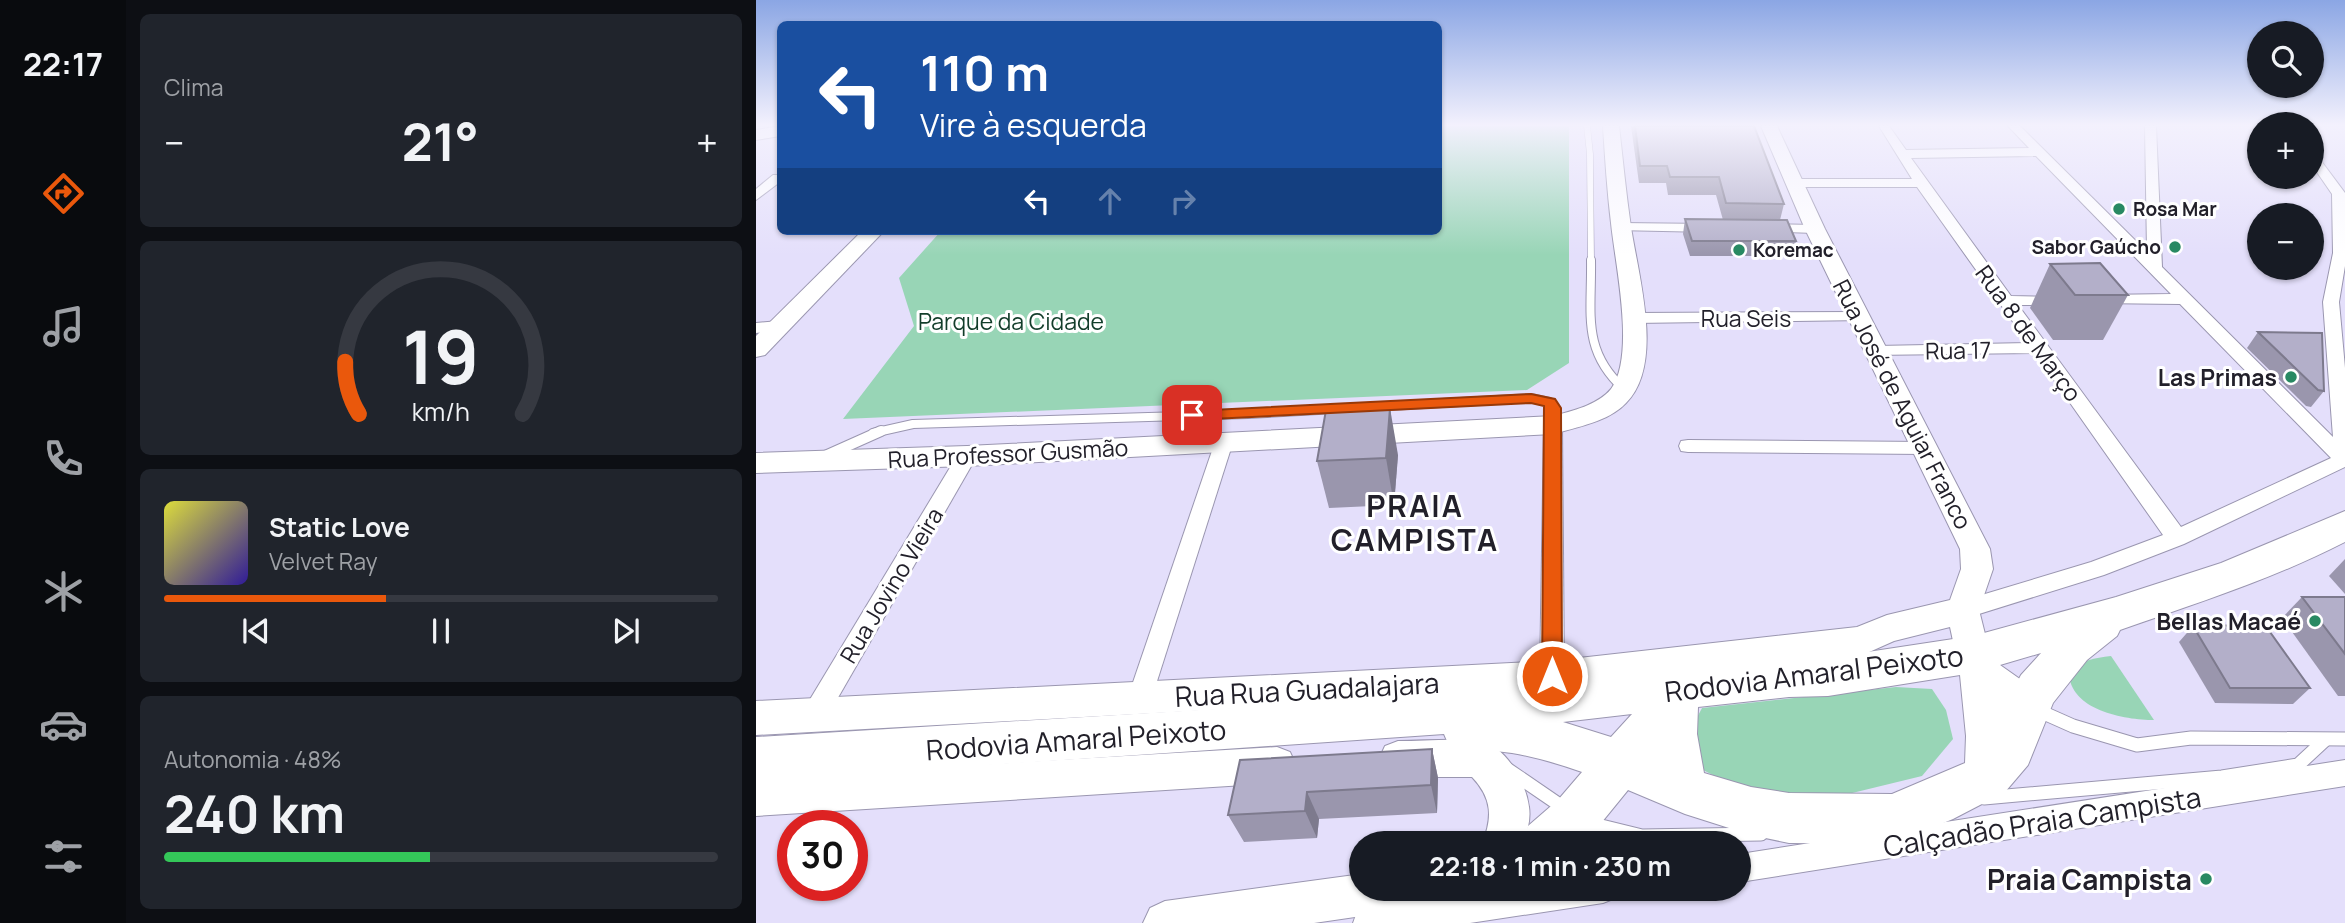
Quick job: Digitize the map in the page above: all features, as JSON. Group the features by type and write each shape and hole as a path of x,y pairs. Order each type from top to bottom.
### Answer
{"highway":[{"path":"2116,614 2234,575 2340,531"},
{"name":"Rodovia Amaral Peixoto","path":"756,759 1396,719 1681,694 1789,678 1828,677 1977,663 2116,614"},
{"name":"Rodovia Amaral Peixoto","path":"1396,719 1514,732 1553,740 1620,763 1685,791 1751,811 1789,818 1892,819 1936,802 1988,776 2011,750 2028,705 2072,647 2116,614"},
{"path":"1977,663 1989,736 1988,776"},
{"path":"1561,830 1681,694"},
{"path":"1681,694 1672,724 1677,762 1685,791"}],"street":[{"path":"1615,169 1634,318 1631,376 1624,390"},
{"name":"Rua José de Aguiar Franco","path":"1790,169 1815,229 1975,549 1977,569 1963,610"},
{"name":"Rua 8 de Março","path":"1912,169 2177,538"},
{"path":"2055,169 2344,460"},
{"path":"2152,169 2155,268"},
{"path":"2324,172 2342,194 2343,253 2331,302 2342,391 2344,460"},
{"path":"756,182 777,178"},
{"path":"756,196 777,180"},
{"path":"1796,183 1921,183"},
{"path":"1621,227 1718,228"},
{"path":"1746,228 1815,229"},
{"path":"756,350 870,235"},
{"path":"2005,301 2183,299"},
{"name":"Rua Seis","path":"1634,318 1859,317"},
{"path":"756,328 779,326"},
{"name":"Rua 17","path":"1877,351 2040,348"},
{"name":"Rua Professor Gusmão","path":"756,463 967,456 1553,425 1598,411 1613,402 1624,390"},
{"path":"2302,417 2344,428"},
{"path":"1552,676 1553,425"},
{"path":"1140,697 1224,442"},
{"path":"1688,446 1925,448"},
{"name":"Rua Jovino Vieira","path":"815,714 967,456"},
{"path":"1789,678 1857,641 1887,629 1963,610 2096,569 2177,538 2344,460"},
{"path":"1963,610 1977,663 2028,705"},
{"name":"Rua Rua Guadalajara","path":"756,718 1552,676 1857,641"},
{"path":"1357,761 1439,757 1481,759 1506,790 1510,813 1508,831"},
{"path":"756,797 1316,763"},
{"name":"Calçadão Praia Campista","path":"1751,866 2345,773"},
{"path":"1164,923 1349,897"},
{"path":"1368,923 1520,901"}],"lane":[{"path":"1590,169 1592,336 1596,359 1601,368 1624,390"},
{"path":"815,461 873,433 913,424 1248,414 1531,398 1549,402 1554,408 1553,425"},
{"path":"2028,705 2073,726 2137,745 2191,738 2345,738"},
{"path":"1936,802 2222,777 2298,765 2325,740"},
{"path":"1481,759 1517,774 1561,830 1601,827 1642,836 1775,834"},
{"path":"1814,833 1892,819"}],"green space":[{"name":"Parque da Cidade","path":"1442,169 1569,169 1569,363 1527,390 843,419 914,326 899,278 937,235 1442,235"},
{"path":"2111,656 2154,720 2114,715 2088,704 2078,696 2071,685 2069,672 2088,660"},
{"path":"1896,687 1932,689 1946,710 1953,739 1922,776 1844,795 1760,799 1703,770 1690,731 1702,708"}],"building":[{"path":"1668,169 1771,169 1784,204 1726,203 1719,177 1670,177"},
{"path":"1685,219 1787,220 1796,241 1692,241"},
{"path":"2100,263 2128,295 2075,295 2050,264"},
{"path":"2258,332 2322,333 2324,391 2318,390"},
{"path":"1390,408 1386,458 1317,461 1326,410"},
{"path":"2302,597 2345,597 2345,654"},
{"path":"2265,625 2310,688 2230,688 2193,626"},
{"path":"1432,749 1431,785 1307,792 1305,811 1228,815 1240,760"}],"place":[{"name":"Rosa Mar","path":"2119,209"},
{"name":"Sabor Gaúcho","path":"2175,247"},
{"name":"Koremac","path":"1739,250"},
{"name":"Las Primas","path":"2291,377"},
{"name":"Bellas Macaé","path":"2315,621"},
{"name":"Praia Campista","path":"2206,879"}],"district":[{"name":"PRAIA CAMPISTA","path":"1415,522"}],"route":[{"path":"1192,415 1531,398 1549,402 1554,408 1552,676"}]}
